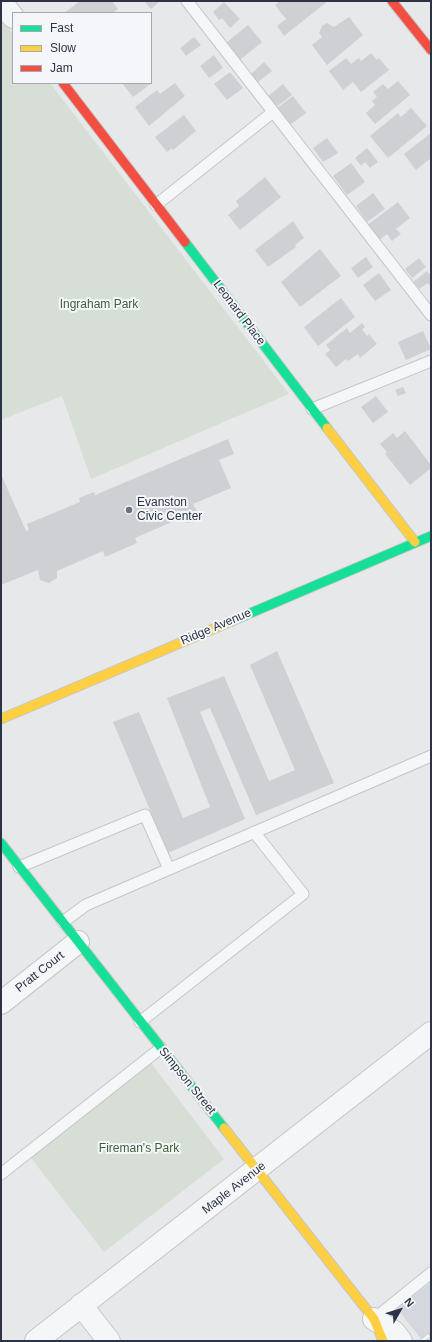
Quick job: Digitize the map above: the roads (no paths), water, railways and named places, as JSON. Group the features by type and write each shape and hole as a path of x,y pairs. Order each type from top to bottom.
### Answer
{"street":[{"path":"392,1 431,50"},
{"path":"1,2 12,17"},
{"name":"Leonard Place","path":"64,84 415,542"},
{"name":"Ridge Avenue","path":"1,719 431,536"},
{"name":"Simpson Street","path":"1,843 6,858 19,867 63,922 374,1319 383,1341"},
{"name":"Pratt Court","path":"1,1003 78,942"},
{"name":"Maple Avenue","path":"36,1341 431,1033"},
{"path":"82,1305 109,1341"},
{"name":"Simpson Street","path":"374,1319 394,1332 401,1341"}],"lane":[{"path":"187,1 431,315"},
{"path":"156,205 273,112"},
{"path":"312,409 431,361"},
{"path":"63,922 86,905 431,756"},
{"path":"19,867 145,815 169,869"},
{"path":"140,1022 303,894 254,832"},
{"path":"1,1174 161,1048"},
{"path":"374,1319 431,1273"}],"railway":[{"path":"422,1341 431,1334"}],"place":[{"name":"Evanston Civic Center","path":"129,510"}],"park label":[{"name":"Ingraham Park","path":"99,305"},
{"name":"Fireman's Park","path":"139,1149"}]}
